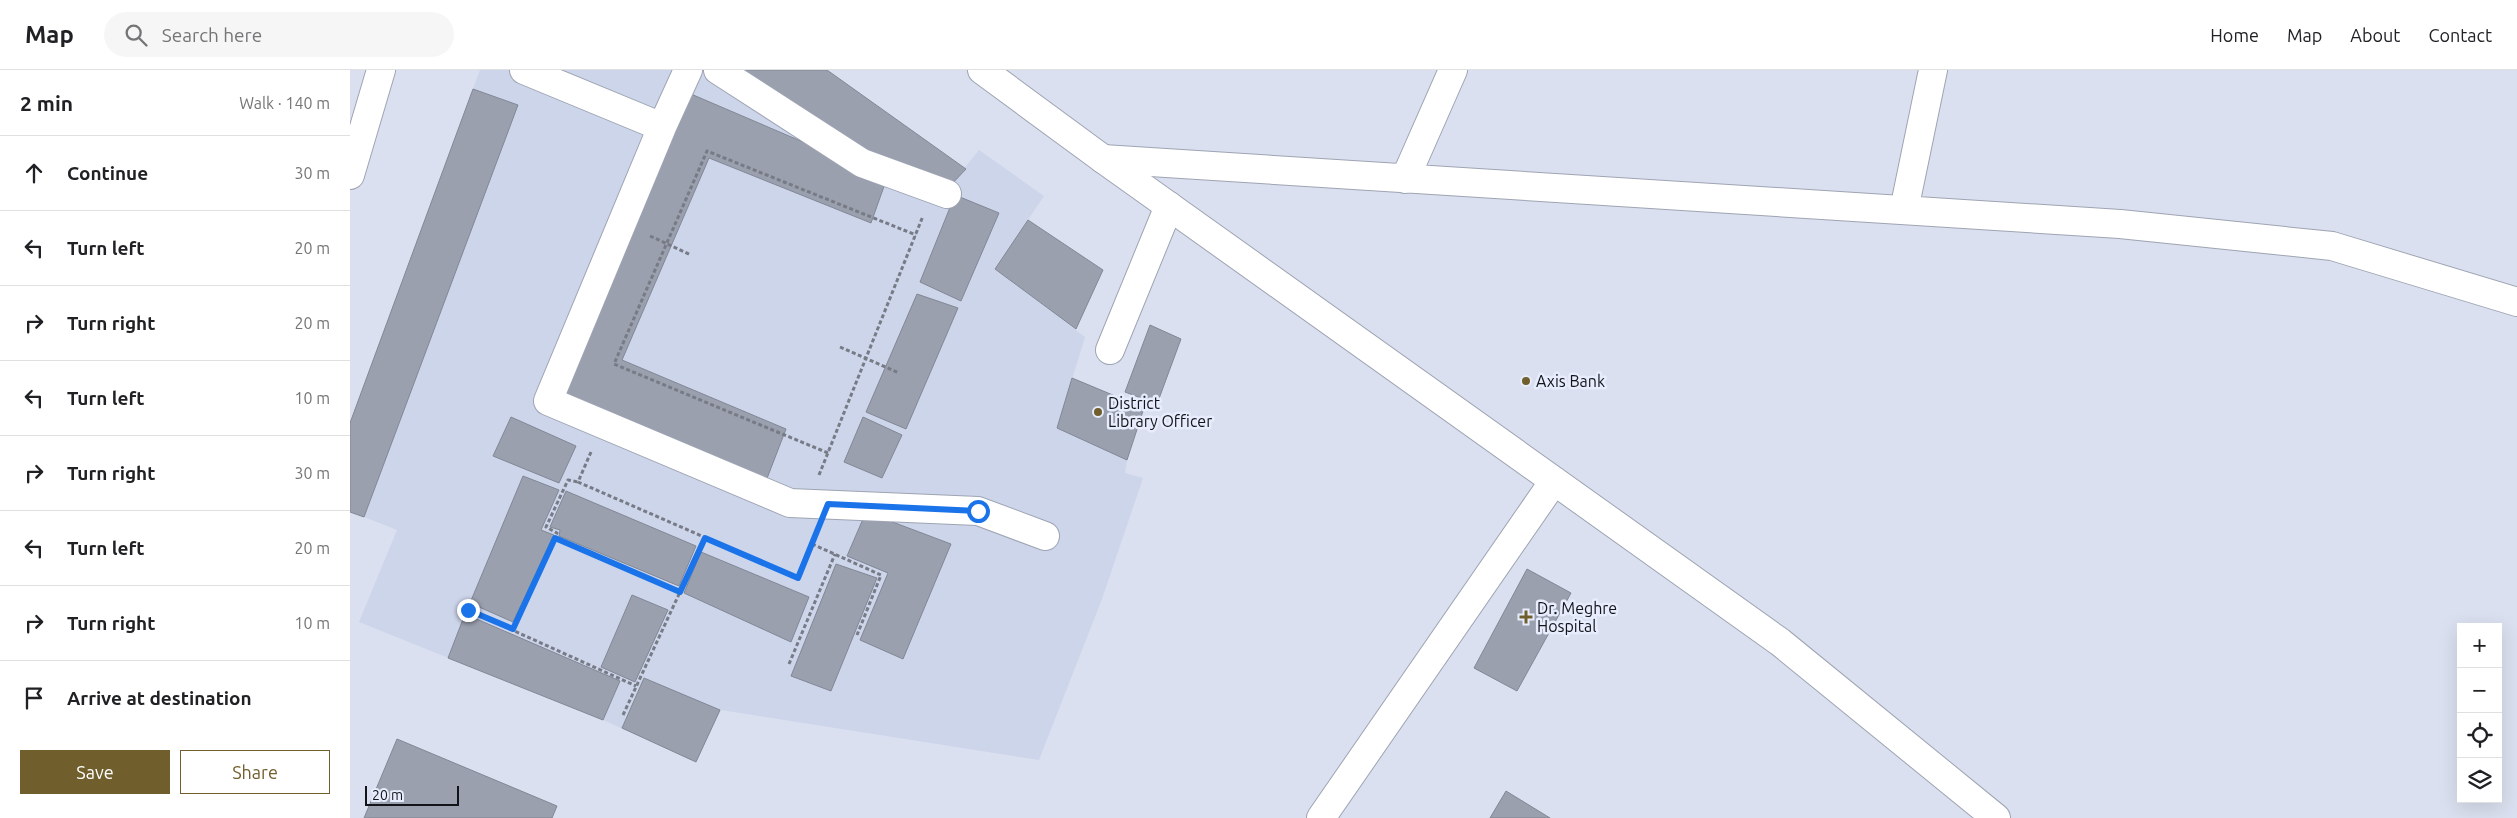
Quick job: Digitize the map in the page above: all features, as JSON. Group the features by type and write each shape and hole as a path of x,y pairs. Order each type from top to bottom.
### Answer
{"street":[{"path":"350,175 381,70"},
{"path":"524,70 662,127"},
{"path":"688,70 662,127 548,401 790,502 978,511 1046,536"},
{"path":"718,70 862,163 940,192"},
{"path":"982,70 1103,159 1780,642 1996,818"},
{"path":"1406,179 1453,70"},
{"path":"1904,210 1933,70"},
{"path":"1103,159 2120,224 2332,246 2517,302"},
{"path":"1110,350 1169,206"},
{"path":"1321,818 1554,481"}],"path":[{"path":"828,453 614,364 707,151 916,235"},
{"path":"513,629 557,533 546,527 568,480 578,482 798,578 812,544 828,453 916,235 940,192"},
{"path":"622,224 691,255"},
{"path":"840,348 899,373"},
{"path":"578,482 604,424"},
{"path":"555,538 680,592"},
{"path":"623,715 705,538"},
{"path":"812,544 881,575 857,635"},
{"path":"789,664 835,554"},
{"path":"468,610 636,686"}],"shaded area":[{"path":"480,70 741,70 950,186 979,150 1044,196 995,269 1085,337 1057,428 1127,460 1125,473 1143,478 1102,599 1039,760 721,710 696,762 603,720 359,622 397,530 364,517 518,106 473,89"}],"building":[{"path":"741,70 827,70 966,169 950,186 852,149"},
{"path":"473,89 518,105 364,517 350,512 350,423"},
{"path":"684,91 887,178 871,223 709,158 622,360 786,429 766,481 557,397"},
{"path":"955,195 999,213 961,301 920,282"},
{"path":"1028,220 1103,270 1076,329 995,269"},
{"path":"917,294 958,308 906,429 866,412"},
{"path":"1150,325 1181,339 1157,404 1125,392"},
{"path":"1072,378 1144,408 1127,460 1057,428"},
{"path":"511,417 576,446 559,483 493,456"},
{"path":"863,417 902,435 882,478 844,462"},
{"path":"523,476 559,490 541,530 554,535 513,622 470,603"},
{"path":"566,491 696,546 679,586 559,536 560,530 550,527"},
{"path":"866,512 951,544 903,659 860,640 888,573 847,556"},
{"path":"701,552 809,597 791,642 684,593"},
{"path":"836,564 877,578 831,691 791,676"},
{"path":"1527,569 1571,593 1517,691 1474,668"},
{"path":"632,595 668,610 635,682 601,667"},
{"path":"465,614 620,681 603,720 448,658"},
{"path":"644,678 720,710 696,762 622,728"},
{"path":"397,739 557,806 552,818 364,818"},
{"path":"1506,791 1550,818 1490,818"}],"place":[{"name":"Axis Bank","path":"1526,381"},
{"name":"District Library Officer","path":"1098,412"},
{"name":"Dr. Meghre Hospital","path":"1526,617"}],"route":[{"path":"468,610 513,629 555,538 680,592 705,538 798,578 828,504 978,511"}]}
